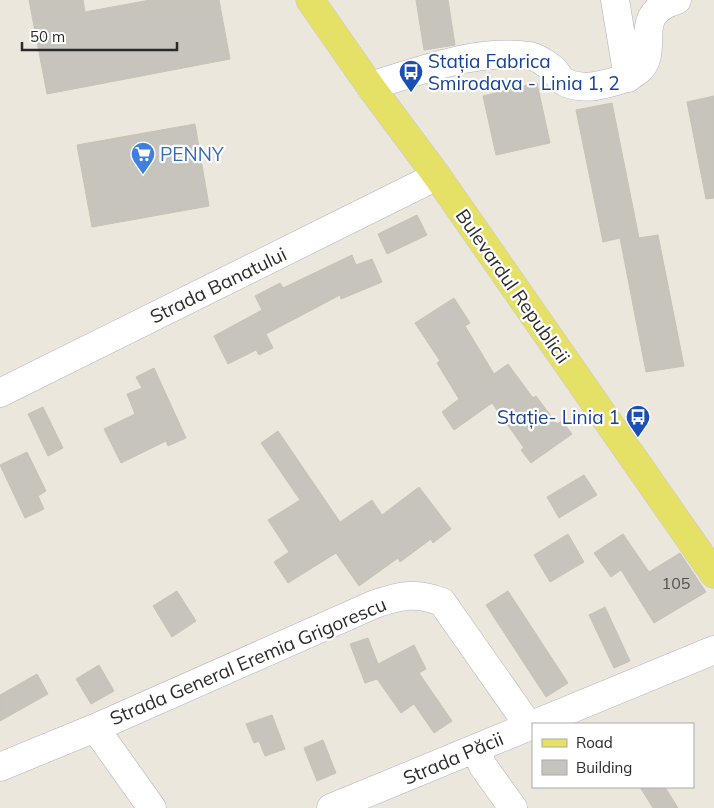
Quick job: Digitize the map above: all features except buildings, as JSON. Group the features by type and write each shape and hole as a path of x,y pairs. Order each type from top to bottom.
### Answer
{"main road":[{"name":"Bulevardul Republicii","path":"310,0 370,86 437,176 714,574"}],"street":[{"path":"615,0 628,78"},
{"path":"370,86 460,60 499,55 532,56 552,68 564,82 577,86 597,86 628,78 640,69 646,56 649,22 658,8 677,0"},
{"name":"Strada Banatului","path":"0,393 437,176"},
{"name":"Strada General Eremia Grigorescu","path":"0,767 95,728 375,604 399,596 425,596 442,602 529,726"},
{"name":"Strada Păcii","path":"536,723 714,650"},
{"name":"Strada Păcii","path":"332,808 532,725"},
{"path":"95,728 152,808"},
{"path":"475,749 483,766 514,808"}],"place":[{"name":"Stația Fabrica Smirodava - Linia 1, 2","path":"411,93"},
{"name":"PENNY","path":"143,175"},
{"name":"Stație- Linia 1","path":"638,438"}]}
